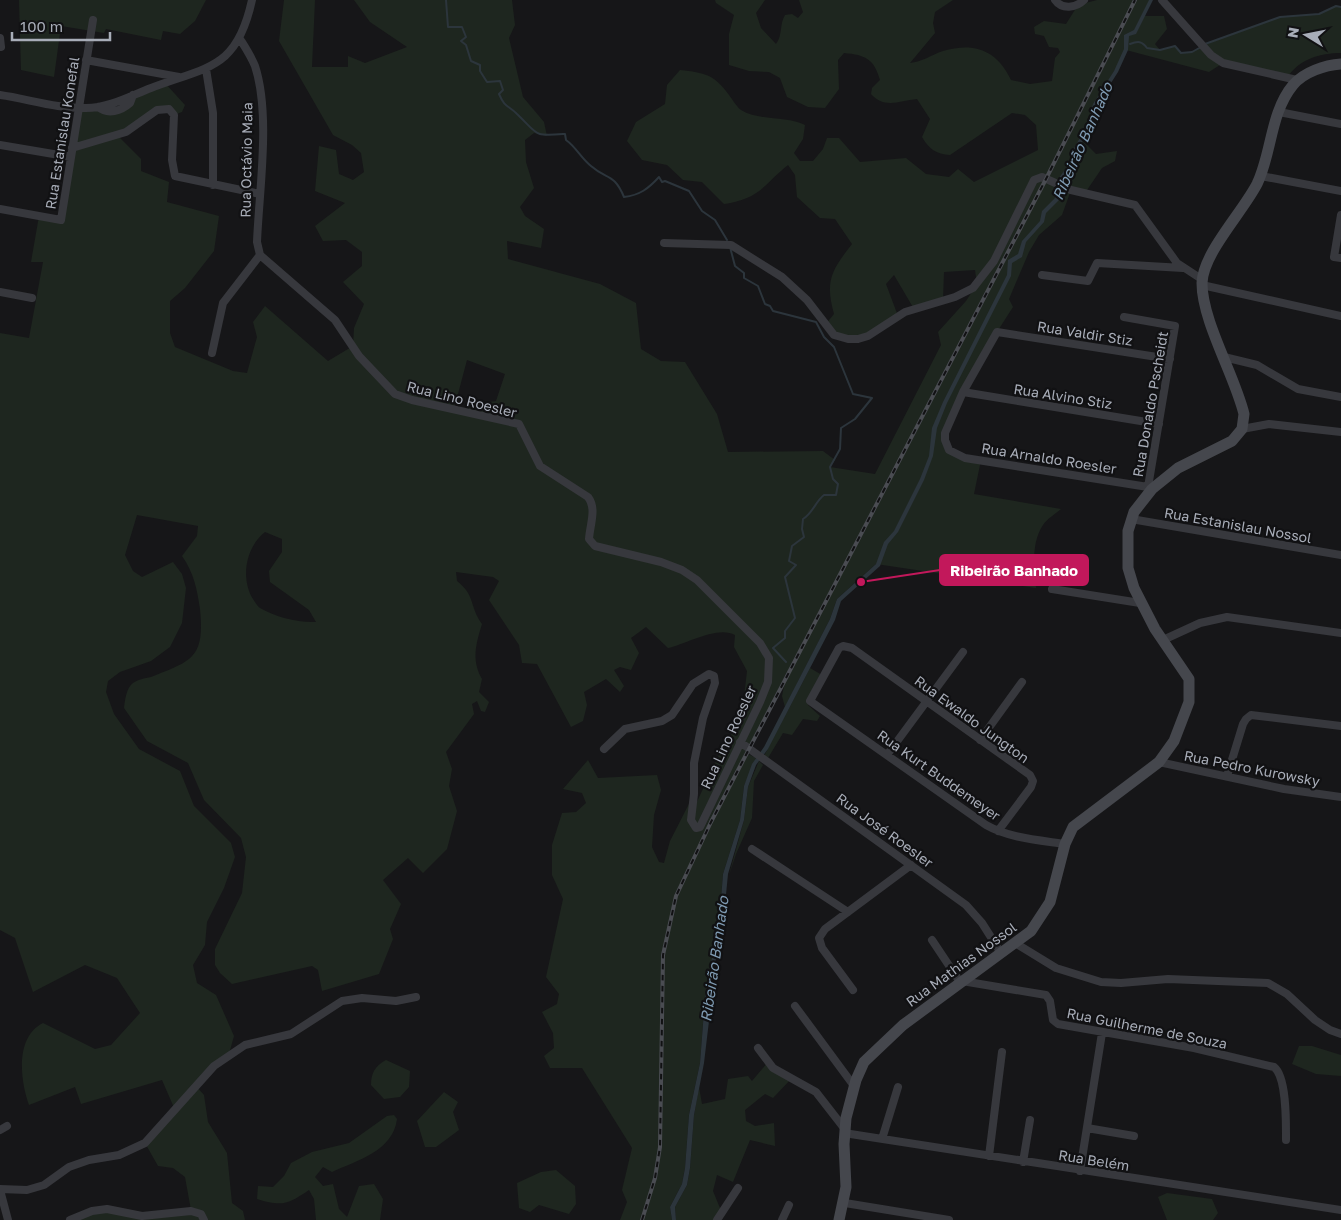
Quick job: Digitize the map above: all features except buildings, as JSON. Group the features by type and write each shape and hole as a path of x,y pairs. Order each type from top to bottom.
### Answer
{"street":[{"path":"0,95 78,108 98,107 206,69 228,53 240,39 252,0"},
{"path":"1054,0 1058,4 1068,7 1078,5 1084,0"},
{"path":"1162,0 1206,50 1223,63 1297,80"},
{"name":"Rua Estanislau Konefal","path":"0,209 61,220 93,20"},
{"path":"0,38 1,47"},
{"name":"Rua Octávio Maia","path":"240,39 254,66 259,86 262,128 257,242 260,255"},
{"path":"86,60 181,78"},
{"path":"1341,64 1310,72 1297,80 1288,92 1279,112 1261,176 1238,217 1211,255 1202,283 1206,307 1243,408 1245,418 1242,429 1269,424 1320,428 1341,432"},
{"path":"206,69 214,113 213,185"},
{"path":"151,72 151,88"},
{"path":"0,145 71,152 126,132 157,110 169,109 174,115 172,160 175,176 260,194"},
{"path":"1279,112 1341,124"},
{"path":"1261,176 1341,191"},
{"path":"664,243 731,245 782,277 807,300 834,335 842,338 858,339 868,336 905,312 955,297 973,288 994,261 1034,180 1042,177 1065,188 1135,205 1172,256 1202,283 1341,316"},
{"path":"1337,258 1341,215"},
{"path":"212,353 223,303 260,255"},
{"name":"Rua Lino Roesler","path":"260,255 335,320 359,356 395,394 412,400 519,424 540,466 552,476 588,497 592,502 589,539 594,546 677,568 697,580 726,606 766,650 770,664 765,690 705,821 700,827 696,828 691,820 694,794 694,763 704,718 715,683 714,676 708,674 693,684 672,715 662,721 625,729 604,749"},
{"path":"1042,275 1088,282 1097,263 1184,268"},
{"path":"0,292 32,298"},
{"name":"Rua Donaldo Pscheidt","path":"1124,317 1176,326 1150,488"},
{"name":"Rua Valdir Stiz","path":"963,392 997,332 1170,359"},
{"path":"1224,357 1257,365 1298,389 1341,397"},
{"name":"Rua Alvino Stiz","path":"963,392 1159,424"},
{"name":"Rua Arnaldo Roesler","path":"963,392 945,433 948,450 955,455 1150,488"},
{"name":"Rua Mathias Nossol","path":"839,1220 846,1187 844,1130 854,1086 864,1062 880,1045 961,982 1031,932 1048,907 1057,880 1065,844 1078,822 1159,762 1178,731 1190,694 1186,673 1140,603 1128,568 1126,543 1131,519 1150,488 1178,468 1232,441 1242,429"},
{"name":"Rua Estanislau Nossol","path":"1131,519 1341,555"},
{"path":"1052,589 1140,603"},
{"path":"1163,640 1200,623 1227,617 1341,632"},
{"name":"Rua Kurt Buddemeyer","path":"843,646 839,648 810,701 986,825 998,831 1065,844"},
{"name":"Rua Ewaldo Jungton","path":"843,646 852,648 1030,775 1033,781 1031,787 998,831"},
{"path":"887,755 963,652"},
{"path":"980,740 1022,682"},
{"path":"1227,776 1243,724 1246,718 1252,715 1341,726"},
{"name":"Rua José Roesler","path":"740,742 971,910 1001,953"},
{"name":"Rua Pedro Kurowsky","path":"1159,762 1284,789 1341,797"},
{"path":"752,849 848,912"},
{"path":"853,990 822,948 819,938 825,929 911,865"},
{"path":"932,940 961,982"},
{"path":"1014,944 1056,968 1102,982 1122,983 1168,979 1268,983 1281,989 1315,1020 1330,1030 1341,1034"},
{"name":"Rua Guilherme de Souza","path":"961,982 1046,995 1050,1001 1052,1017 1056,1023 1102,1033 1194,1048 1274,1067 1279,1072 1285,1106 1286,1140"},
{"path":"8,1220 0,1189 27,1190 44,1184 69,1167 88,1160 120,1155 145,1143 214,1066 244,1046 291,1034 342,1001 362,998 396,1001 416,997"},
{"path":"795,1006 854,1086"},
{"path":"1080,1171 1102,1033"},
{"path":"758,1048 774,1068 816,1092 844,1130"},
{"path":"989,1156 1002,1052"},
{"path":"882,1140 898,1087"},
{"path":"1023,1162 1030,1120"},
{"path":"1087,1128 1134,1136"},
{"name":"Rua Belém","path":"844,1130 882,1140 1341,1210"},
{"path":"717,1220 738,1188"},
{"path":"844,1203 949,1220"},
{"path":"782,1220 789,1205"},
{"path":"70,1220 92,1211 107,1209 142,1216 191,1211 201,1214 204,1220"}],"shaded area":[{"path":"19,0 206,0 195,21 180,34 163,31 161,40 106,29 104,33 61,26 54,77 21,70"},
{"path":"284,0 315,0 312,67 348,67 348,56 365,63 407,47 370,22 354,0 512,0 515,25 509,38 523,97 544,122 547,136 534,133 525,140 526,162 534,188 520,207 525,216 544,229 541,248 507,241 508,259 600,284 636,303 641,349 661,361 685,362 717,414 728,452 823,451 835,460 830,467 875,474 941,345 938,332 966,301 977,284 975,270 944,272 943,300 914,309 894,275 886,284 898,316 868,336 848,339 825,325 834,314 830,293 832,277 839,262 852,244 835,219 820,218 797,197 795,175 788,165 754,195 724,204 702,182 683,180 667,165 642,160 627,141 636,122 665,104 667,85 680,70 696,72 713,79 724,88 741,110 756,116 790,120 805,125 803,139 794,153 800,161 813,161 823,149 827,138 839,138 860,162 906,158 926,174 949,177 958,169 974,182 1038,150 1036,125 1025,115 1012,113 950,155 937,152 927,145 922,137 930,119 917,99 887,103 876,99 871,94 872,88 880,80 875,67 868,59 844,53 838,60 839,89 825,108 808,107 787,97 780,78 769,72 749,71 729,65 729,34 734,15 716,3 715,0 765,0 756,13 761,28 776,44 780,37 785,15 792,14 798,18 803,12 799,0 953,0 935,12 933,23 935,33 910,63 954,48 974,48 992,55 1011,80 1030,84 1052,81 1055,58 1060,52 1058,48 1049,47 1044,36 1035,34 1034,27 1044,21 1066,24 1078,5 1097,0 1151,0 1145,16 1164,16 1167,29 1155,44 1160,50 1175,46 1181,53 1192,52 1204,45 1280,17 1319,14 1336,6 1341,7 1341,53 1325,54 1311,58 1292,71 1287,78 1223,63 1209,72 1126,50 1095,105 1082,140 1096,154 1117,151 1115,161 1102,168 1085,193 1071,190 1062,215 1039,235 1029,252 1009,299 1013,307 997,332 947,427 949,449 981,460 974,494 1061,509 1045,523 1039,532 1034,556 1036,588 876,564 837,599 830,619 785,707 782,696 787,672 726,792 748,754 756,758 744,786 740,820 723,874 718,936 710,965 705,998 700,1063 689,1115 685,1168 682,1184 670,1207 672,1220 620,1220 627,1202 622,1190 632,1148 582,1068 550,1068 544,1056 554,1048 553,1033 542,1012 557,1004 559,994 546,977 563,899 552,875 552,845 562,813 576,812 586,803 582,793 563,789 588,760 598,778 657,775 661,790 654,815 652,847 659,862 664,863 670,841 694,794 694,808 724,744 737,727 742,715 747,671 734,647 735,635 720,632 668,648 646,627 631,638 639,653 631,670 620,667 614,670 624,686 620,692 606,679 584,692 587,705 583,721 571,727 537,664 522,663 519,645 489,600 499,581 493,577 456,572 457,581 470,596 475,612 482,624 476,645 476,659 482,679 479,692 489,702 485,712 481,711 477,701 472,704 474,714 446,752 452,769 449,786 457,811 447,849 423,873 408,858 383,880 401,904 390,929 393,939 379,974 322,991 318,970 312,966 232,984 220,973 215,965 215,949 242,893 246,857 241,838 204,800 188,763 147,741 124,708 127,691 133,683 177,667 193,655 198,648 201,625 199,602 192,575 182,556 197,536 198,526 137,515 125,555 133,571 142,577 173,562 182,574 186,588 182,623 170,647 151,661 120,672 108,681 106,692 114,714 139,749 180,771 194,806 231,843 235,857 224,888 207,922 205,945 193,965 197,983 216,995 234,1036 229,1054 196,1086 204,1095 208,1122 227,1153 232,1203 243,1211 245,1220 70,1220 92,1211 142,1216 191,1210 185,1177 173,1168 158,1166 145,1143 175,1110 162,1080 81,1104 75,1087 29,1105 23,1084 22,1060 28,1038 34,1030 43,1023 95,1049 111,1045 140,1013 117,978 85,965 33,992 15,938 0,930 0,333 29,338 43,262 31,262 39,216 60,220 78,108 128,109 140,92 165,83 185,105 182,112 174,115 165,108 117,135 141,159 141,171 169,182 167,202 219,216 214,251 185,288 170,301 170,333 175,347 233,371 247,373 257,337 253,322 265,306 328,361 353,346 354,328 364,304 343,282 362,266 362,252 346,240 323,241 315,226 345,203 315,191 319,146 336,150 339,174 353,180 364,172 361,153 352,145 333,135 279,41","holes":["467,360 505,374 496,401 468,405 465,412 454,409","265,532 282,539 282,552 269,571 270,582 309,610 316,622 287,619 273,614 260,608 253,599 247,582 247,563 253,546"]},
{"path":"810,668 822,675 807,700 808,705 820,716 817,721 803,719 792,735 783,733 768,758 764,756"},
{"path":"759,761 763,765 754,781 752,818 729,875 744,820 748,787"},
{"path":"1299,1046 1312,1046 1341,1055 1341,1076 1316,1074 1292,1064"},
{"path":"386,1060 410,1071 409,1087 400,1097 384,1099 371,1085 374,1070"},
{"path":"768,1062 792,1078 773,1098 765,1094 745,1110 746,1121 755,1126 774,1123 775,1146 750,1140 733,1182 717,1175 713,1191 722,1213 717,1220 676,1220 675,1207 687,1185 690,1168 694,1115 699,1087 702,1104 725,1099 728,1079 748,1076 752,1081"},
{"path":"444,1092 458,1102 453,1112 459,1130 436,1147 425,1147 417,1121"},
{"path":"394,1115 397,1119 394,1130 382,1147 332,1172 323,1167 315,1177 323,1186 333,1184 339,1209 347,1217 359,1186 374,1184 383,1199 380,1220 316,1220 314,1199 309,1190 285,1203 273,1203 257,1199 258,1186 273,1187 284,1176 291,1163 312,1152 349,1143 387,1116"},
{"path":"556,1170 575,1186 576,1204 569,1214 539,1205 530,1212 519,1208 517,1183 541,1172"},
{"path":"1167,1193 1212,1199 1218,1213 1213,1220 1167,1220 1158,1197"}],"water":[{"path":"1149,0 1153,0 1136,34 1129,36 1128,50 1118,72 1097,105 1091,127 1078,149 1075,162 1063,179 1059,200 1046,213 1044,222 1026,242 1022,257 1012,263 1011,276 947,403 937,428 933,456 924,480 898,532 888,544 880,566 841,601 835,620 768,749 756,765 748,787 744,820 728,874 722,936 709,998 709,1021 704,1063 694,1115 687,1185 675,1207 676,1220 672,1220 670,1207 682,1184 685,1168 689,1115 700,1063 705,998 710,965 718,936 723,874 740,820 744,786 752,764 764,747 830,619 837,599 876,564 884,542 894,531 920,479 929,456 932,428 943,402 1007,275 1008,260 1018,254 1022,241 1040,221 1042,211 1055,198 1059,178 1071,161 1074,148 1087,126 1093,104 1114,71 1124,49 1124,35 1134,30"}],"waterway":[{"path":"446,0 448,27 462,27 466,37 461,41 466,45 471,61 480,65 480,71 487,82 500,81 503,90 499,94 503,102 534,131 547,135 565,134 566,140 587,163 617,184 624,197 643,191 659,177 662,182 665,181 689,191 702,211 715,220 727,240"},
{"path":"1205,44 1280,17 1319,14 1336,6 1341,7"},
{"path":"1130,44 1140,42 1147,48 1160,50 1175,46 1181,53 1192,52 1201,47"},
{"path":"730,247 735,266 744,273 744,278 758,286 765,304 770,306 773,311 816,322 824,337 834,347 853,394 872,398 855,419 841,428 840,449 830,467 833,479 838,484 836,495 824,495 821,498 803,519 802,529 804,537 792,546 789,561 796,565 785,577 795,618 785,631 785,638 773,648 786,662"}],"railway":[{"path":"642,1220 655,1178 660,1147 663,955 676,896 711,822 1046,179 1135,0"}],"place":[{"name":"Ribeirão Banhado","path":"861,582"}]}
